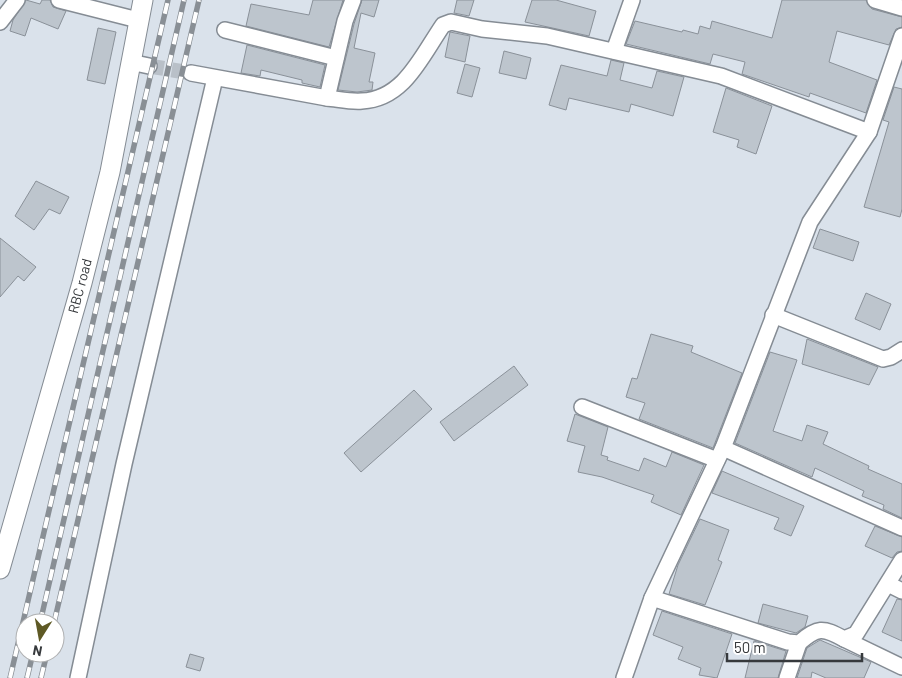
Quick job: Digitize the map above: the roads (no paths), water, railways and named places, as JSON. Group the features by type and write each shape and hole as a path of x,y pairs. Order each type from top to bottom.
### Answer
{"street":[{"path":"0,22 18,0"},
{"path":"59,0 138,20"},
{"name":"RBC road","path":"0,569 84,274 140,64 138,20 143,0"},
{"path":"327,98 336,58 353,0"},
{"path":"614,51 632,0"},
{"path":"875,0 902,8"},
{"path":"191,73 327,98 361,102 383,97 401,86 443,25 451,22 482,29 547,36 721,76 869,132"},
{"path":"225,30 336,58"},
{"path":"624,678 652,598 720,454 810,222 869,132 902,36"},
{"path":"78,678 124,464 215,78"},
{"path":"773,315 883,359 891,357 902,350"},
{"path":"582,407 720,454 902,528"},
{"path":"844,639 856,634 902,560"},
{"path":"888,584 902,591"},
{"path":"652,598 799,644"},
{"path":"787,678 799,644 819,630 830,631 902,667"}],"tunnel":[{"path":"149,66 191,73"}],"railway":[{"path":"10,678 168,0"},
{"path":"42,613 184,0"},
{"path":"56,613 199,0"},
{"path":"27,678 31,663"},
{"path":"41,678 45,663"}]}
